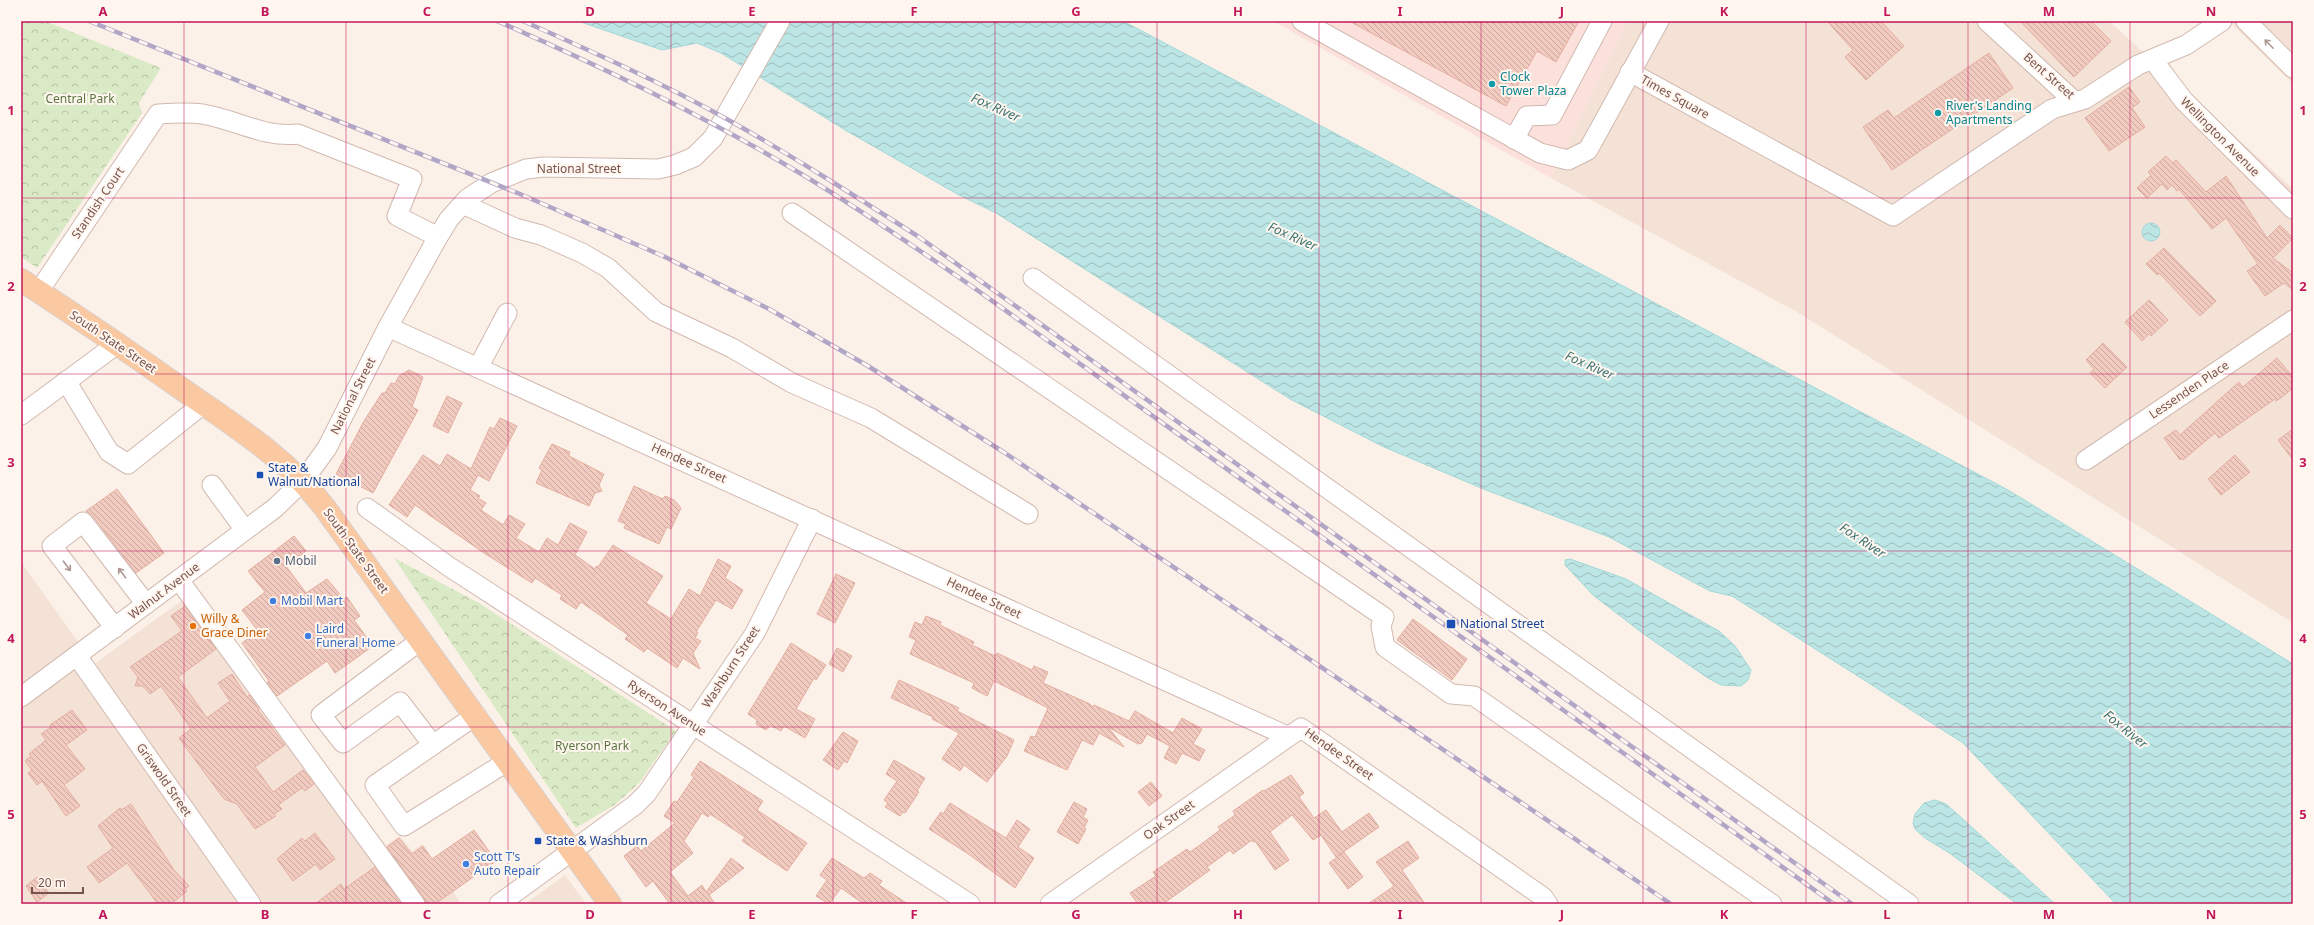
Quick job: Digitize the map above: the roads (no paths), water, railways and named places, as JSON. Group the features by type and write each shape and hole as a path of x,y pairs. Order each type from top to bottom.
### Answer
{"main road":[{"name":"South State Street","path":"30,286 117,344 266,448 303,481 325,508 476,715 610,904"}],"street":[{"name":"National Street","path":"303,481 327,448 388,327 438,236 462,204 491,183 526,169 544,167 658,169 675,166 694,157 713,138 780,21"},
{"name":"Times Square","path":"1302,21 1540,153 1568,160 1588,150 1630,72 1894,216 2052,109 2074,101"},
{"path":"1514,139 1527,116 1552,115 1602,21"},
{"path":"1630,72 1659,21"},
{"name":"Bent Street","path":"1987,21 2074,101 2085,99 2138,65 2186,45 2222,21"},
{"path":"2246,21 2293,68"},
{"name":"Wellington Avenue","path":"2153,60 2184,101 2293,209"},
{"name":"Standish Court","path":"30,286 158,114 178,112 202,114 263,132 286,136 298,134 412,179 397,216 438,236"},
{"path":"462,204 515,228 541,235 582,253 608,268 656,312 732,348 792,384 871,418 1028,514"},
{"path":"792,213 1384,617 1381,626 1385,647 1451,694 1474,696 1772,904"},
{"path":"1033,278 1909,904"},
{"path":"478,368 507,313"},
{"name":"Lessenden Place","path":"2086,460 2293,320"},
{"name":"Hendee Street","path":"388,327 1287,736 1301,728 1541,902"},
{"path":"21,415 117,344"},
{"path":"66,381 109,452 128,464 203,404"},
{"name":"Walnut Avenue","path":"21,697 275,508 303,481"},
{"path":"212,485 246,530"},
{"name":"Ryerson Avenue","path":"367,508 448,566 970,904"},
{"name":"Washburn Street","path":"499,904 572,849 635,805 647,793 694,726 755,632 812,519"},
{"path":"115,628 52,546 83,522 146,604"},
{"path":"179,580 414,904"},
{"path":"421,640 321,715 342,743 400,702 433,745"},
{"name":"Griswold Street","path":"77,656 251,904"},
{"path":"476,715 375,785 404,826 508,761"},
{"name":"Oak Street","path":"1050,904 1287,736"}],"water":[{"name":"Fox River","path":"578,21 1123,21 2008,490 2293,664 2293,904 2116,904 1963,743 1732,596 1710,591 1609,537 1486,490 1384,447 1290,399 996,213 959,195 845,130 721,53 697,43 662,50"},
{"path":"2147,223 2155,223 2160,228 2158,239 2155,241 2147,241 2142,236 2142,228"},
{"path":"1570,559 1626,579 1719,631 1735,646 1751,670 1748,680 1741,686 1721,685 1708,678 1645,635 1593,595 1565,565 1565,560"},
{"path":"1935,800 1946,804 2055,904 2017,904 1951,854 1925,838 1915,829 1913,823 1915,814 1924,803"}],"railway":[{"path":"89,21 520,194 663,256 769,309 868,366 1005,453 1671,904"},
{"path":"497,21 612,73 725,130 798,172 885,227 970,285 1834,904"},
{"path":"523,21 650,79 725,118 799,161 919,237 1852,904"}],"place":[{"name":"Clock Tower Plaza","path":"1492,84"},
{"name":"River's Landing Apartments","path":"1938,113"},
{"name":"State & Walnut/National","path":"260,475"},
{"name":"Mobil","path":"277,561"},
{"name":"Mobil Mart","path":"273,601"},
{"name":"National Street","path":"1451,624"},
{"name":"Willy & Grace Diner","path":"193,626"},
{"name":"Laird Funeral Home","path":"308,636"},
{"name":"State & Washburn","path":"538,841"},
{"name":"Scott T's Auto Repair","path":"466,864"}],"park label":[{"name":"Central Park","path":"80,99"},
{"name":"Ryerson Park","path":"592,746"}]}
